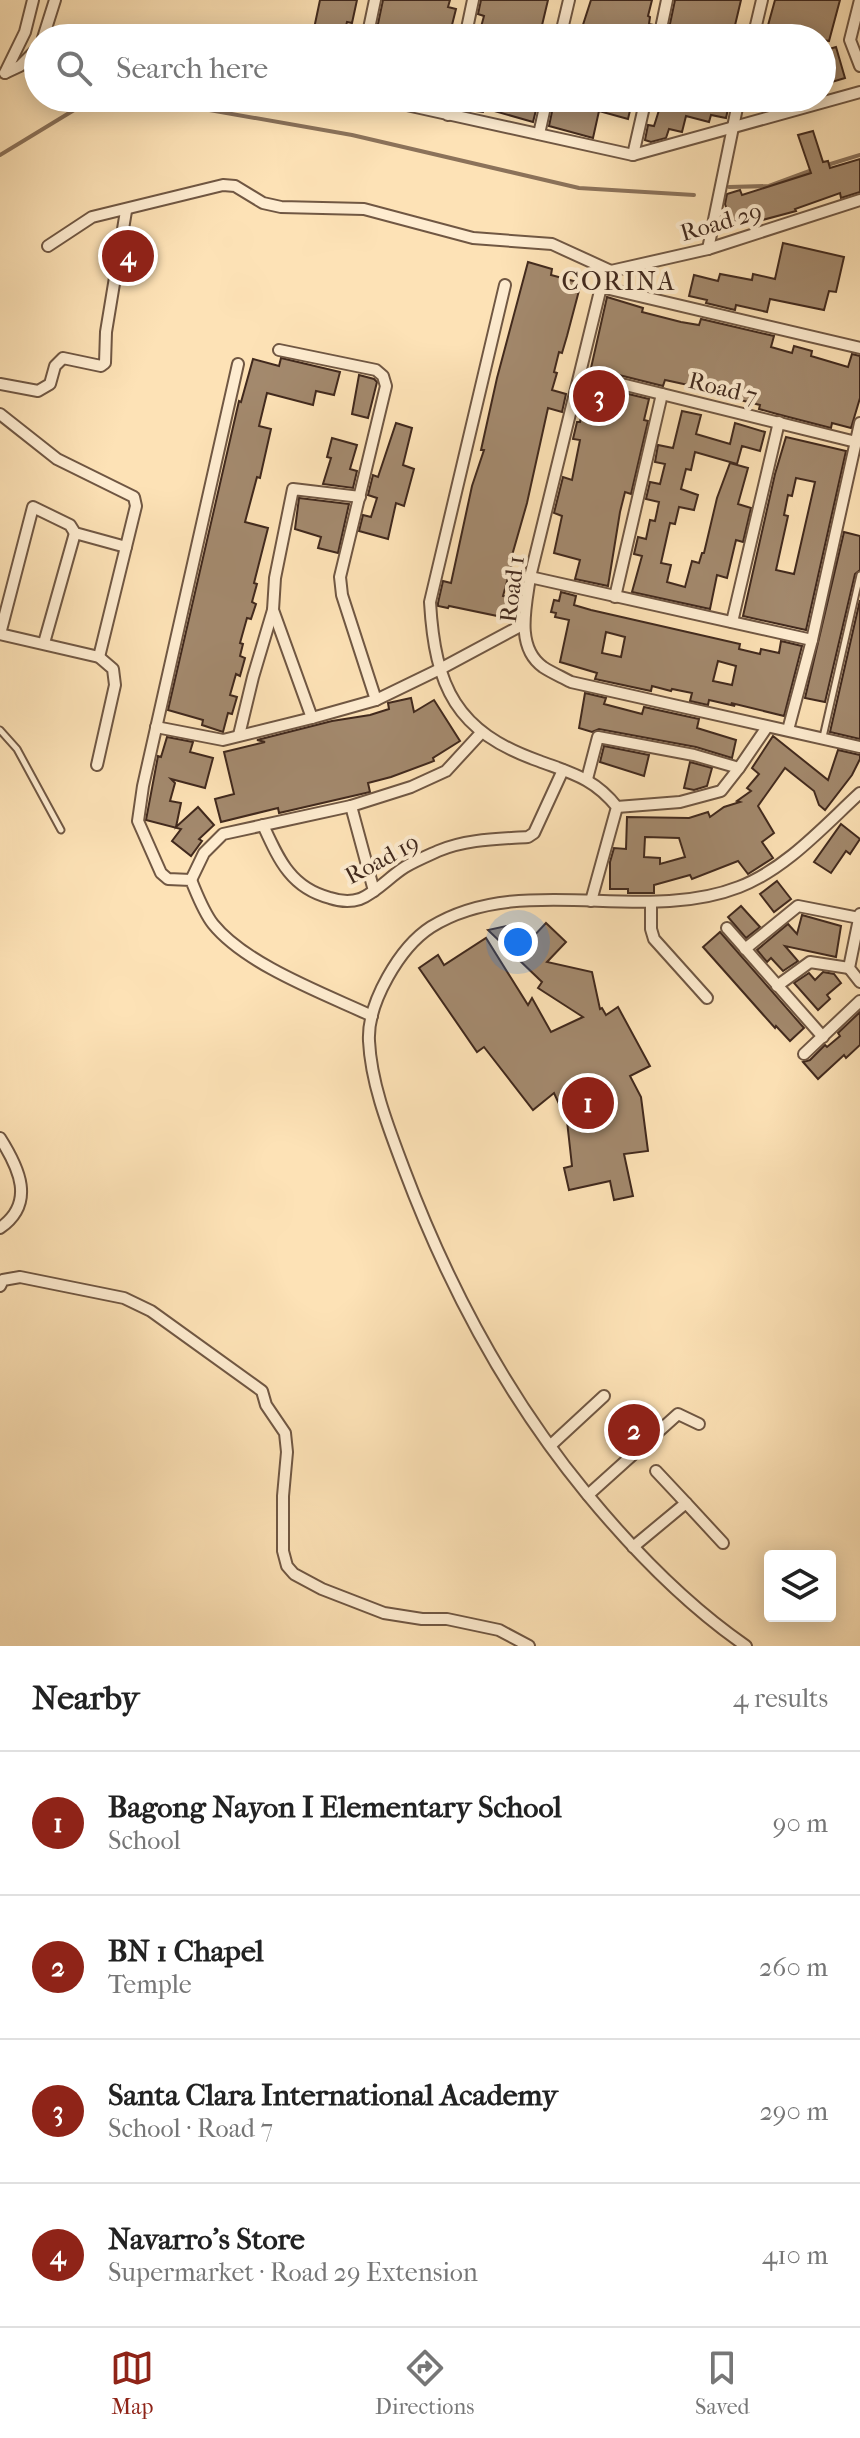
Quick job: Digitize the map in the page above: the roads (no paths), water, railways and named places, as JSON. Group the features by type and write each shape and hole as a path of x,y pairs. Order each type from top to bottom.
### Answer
{"street":[{"path":"27,24 33,0"},
{"path":"47,24 55,0"},
{"path":"370,24 375,0"},
{"path":"468,24 473,0"},
{"path":"563,24 569,0"},
{"path":"662,24 667,0"},
{"path":"756,24 762,0"},
{"path":"860,0 850,40 860,66"},
{"path":"3,74 24,34"},
{"path":"3,74 24,62"},
{"path":"836,99 860,92"},
{"path":"435,112 633,155 787,112"},
{"path":"539,134 544,112"},
{"path":"633,155 643,112"},
{"path":"708,249 736,112"},
{"path":"48,246 92,217 126,211 213,186 235,186 263,203 281,207 364,209 473,238 552,244 611,271 601,287 860,348"},
{"name":"Road 29","path":"611,271 708,249 860,200"},
{"path":"0,384 38,391 50,384 55,366 63,358 101,366 105,363 106,332 126,211"},
{"path":"505,285 430,602 432,638 448,695 481,733 530,758 587,779 617,807 680,802 721,791 767,727"},
{"name":"Road 1","path":"601,287 530,577 524,624 528,646 541,666 571,682 860,747"},
{"path":"279,350 376,370 383,376 386,386 340,577 376,700"},
{"path":"191,880 168,879 161,873 138,821 156,727 238,364"},
{"name":"Road 7","path":"581,374 856,442"},
{"path":"615,597 662,394"},
{"path":"0,414 57,459 134,497 136,506 99,657"},
{"path":"732,622 779,422"},
{"path":"788,730 812,640 860,423"},
{"path":"239,735 273,610 275,578 293,489 360,497"},
{"path":"97,765 115,685 113,669 99,657 0,634 33,507 70,525 75,533 126,547"},
{"path":"44,643 75,533"},
{"path":"530,577 812,640"},
{"path":"273,610 312,718"},
{"path":"156,727 223,740 312,718 376,700 524,624"},
{"path":"191,880 204,853 223,834 351,806 411,787 446,771 481,733"},
{"path":"587,779 598,737 694,755 739,768"},
{"name":"Road 19","path":"263,825 275,852 296,883 312,894 338,900 357,900 405,867 441,850 466,842 528,837 534,833 563,770"},
{"path":"746,1646 688,1602 633,1547 588,1495 551,1445 481,1340 414,1194 389,1129 368,1039 372,1016 388,978 407,948 429,928 453,916 482,906 516,901 651,902 714,894 739,887 791,855 860,793"},
{"path":"351,806 374,891"},
{"path":"591,901 617,807"},
{"path":"191,880 213,924 243,950 297,982 372,1016"},
{"path":"651,902 654,939 707,998"},
{"path":"745,949 798,906 860,916 849,968"},
{"path":"727,928 823,1037"},
{"path":"777,986 810,962 849,968 860,982"},
{"path":"804,1054 860,1001"},
{"path":"0,1138 19,1172 23,1188 20,1207 0,1228"},
{"path":"0,1286 3,1280 20,1277 124,1298 151,1311 262,1391 266,1405 285,1433 283,1551 287,1566 294,1574 322,1589 384,1613 447,1619 499,1630 529,1646"},
{"path":"551,1445 604,1396"},
{"path":"588,1495 678,1414 699,1424"},
{"path":"656,1471 723,1543"},
{"path":"633,1547 686,1503"}],"lane":[{"path":"822,738 860,575"},
{"path":"0,730 17,749 61,830"}],"waterway":[{"path":"0,155 71,112"},
{"path":"221,112 352,135 579,188 694,195"},
{"path":"824,166 860,155"},
{"path":"729,187 769,186 815,169"}],"place":[{"name":"Navarro's Store","path":"128,256"},
{"name":"Santa Clara International Academy","path":"599,396"},
{"name":"Bagong Nayon I Elementary School","path":"588,1103"},
{"name":"BN 1 Chapel","path":"634,1430"}],"district":[{"name":"CORINA","path":"619,281"}]}
